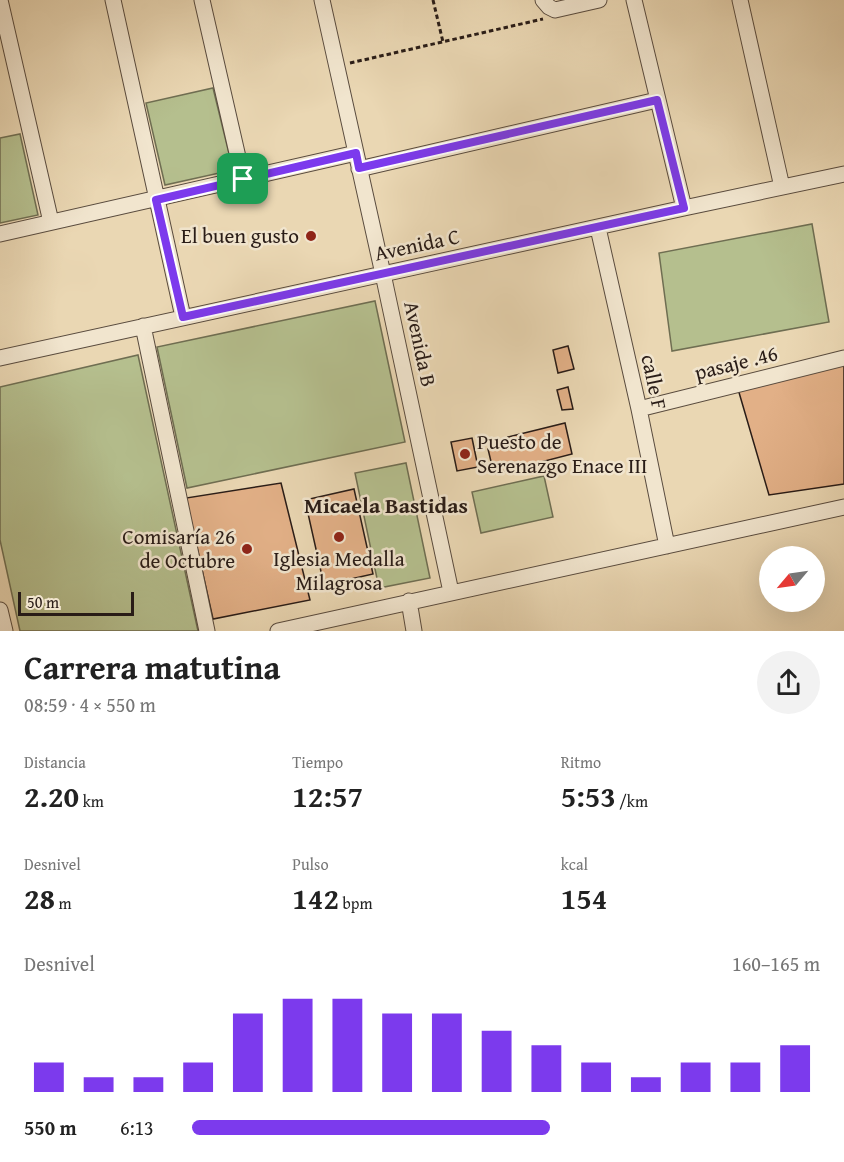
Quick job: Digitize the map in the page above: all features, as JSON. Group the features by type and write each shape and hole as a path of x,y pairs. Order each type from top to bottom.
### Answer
{"street":[{"path":"0,0 51,222"},
{"path":"113,0 183,317"},
{"path":"202,0 243,179"},
{"name":"Avenida B","path":"322,0 451,592"},
{"path":"543,0 555,10 599,0"},
{"path":"634,0 684,208"},
{"path":"740,0 782,187"},
{"path":"0,234 243,179 358,161 657,100"},
{"name":"Avenida C","path":"0,358 844,174"},
{"name":"calle F","path":"598,228 667,546"},
{"path":"143,327 207,631"},
{"name":"pasaje .46","path":"639,409 844,358"},
{"path":"278,631 844,508"},
{"path":"409,601 414,631"},
{"path":"0,610 5,631"}],"path":[{"path":"433,0 443,42"},
{"path":"337,66 555,16 564,9"}],"green space":[{"path":"213,88 233,170 165,185 146,103"},
{"path":"20,134 38,215 0,223 0,138"},
{"path":"812,224 829,322 672,351 659,253"},
{"path":"375,301 405,442 187,488 157,347"},
{"path":"138,355 198,631 20,631 0,540 0,387"},
{"path":"406,463 430,578 379,588 355,473"},
{"path":"544,476 553,517 481,533 472,492"}],"building":[{"path":"568,346 574,369 558,373 553,350"},
{"path":"844,364 844,484 769,495 738,389"},
{"path":"568,387 573,409 562,410 557,390"},
{"path":"565,423 572,454 494,474 488,449 511,445 508,437"},
{"name":"Puesto de Serenazgo Enace III","path":"472,438 478,467 457,471 451,442"},
{"name":"Comisaría 26 de Octubre","path":"281,483 310,600 213,619 186,498"},
{"name":"Iglesia Medalla Milagrosa","path":"354,489 373,574 324,585 305,500"}],"place":[{"name":"El buen gusto","path":"311,236"},
{"name":"Puesto de Serenazgo Enace III","path":"465,454"},
{"name":"Iglesia Medalla Milagrosa","path":"339,537"},
{"name":"Comisaría 26 de Octubre","path":"247,549"}],"district":[{"name":"Micaela Bastidas","path":"386,505"}],"route":[{"path":"657,100 684,208 183,317 156,200 243,179 356,153 359,168 657,100"}]}
